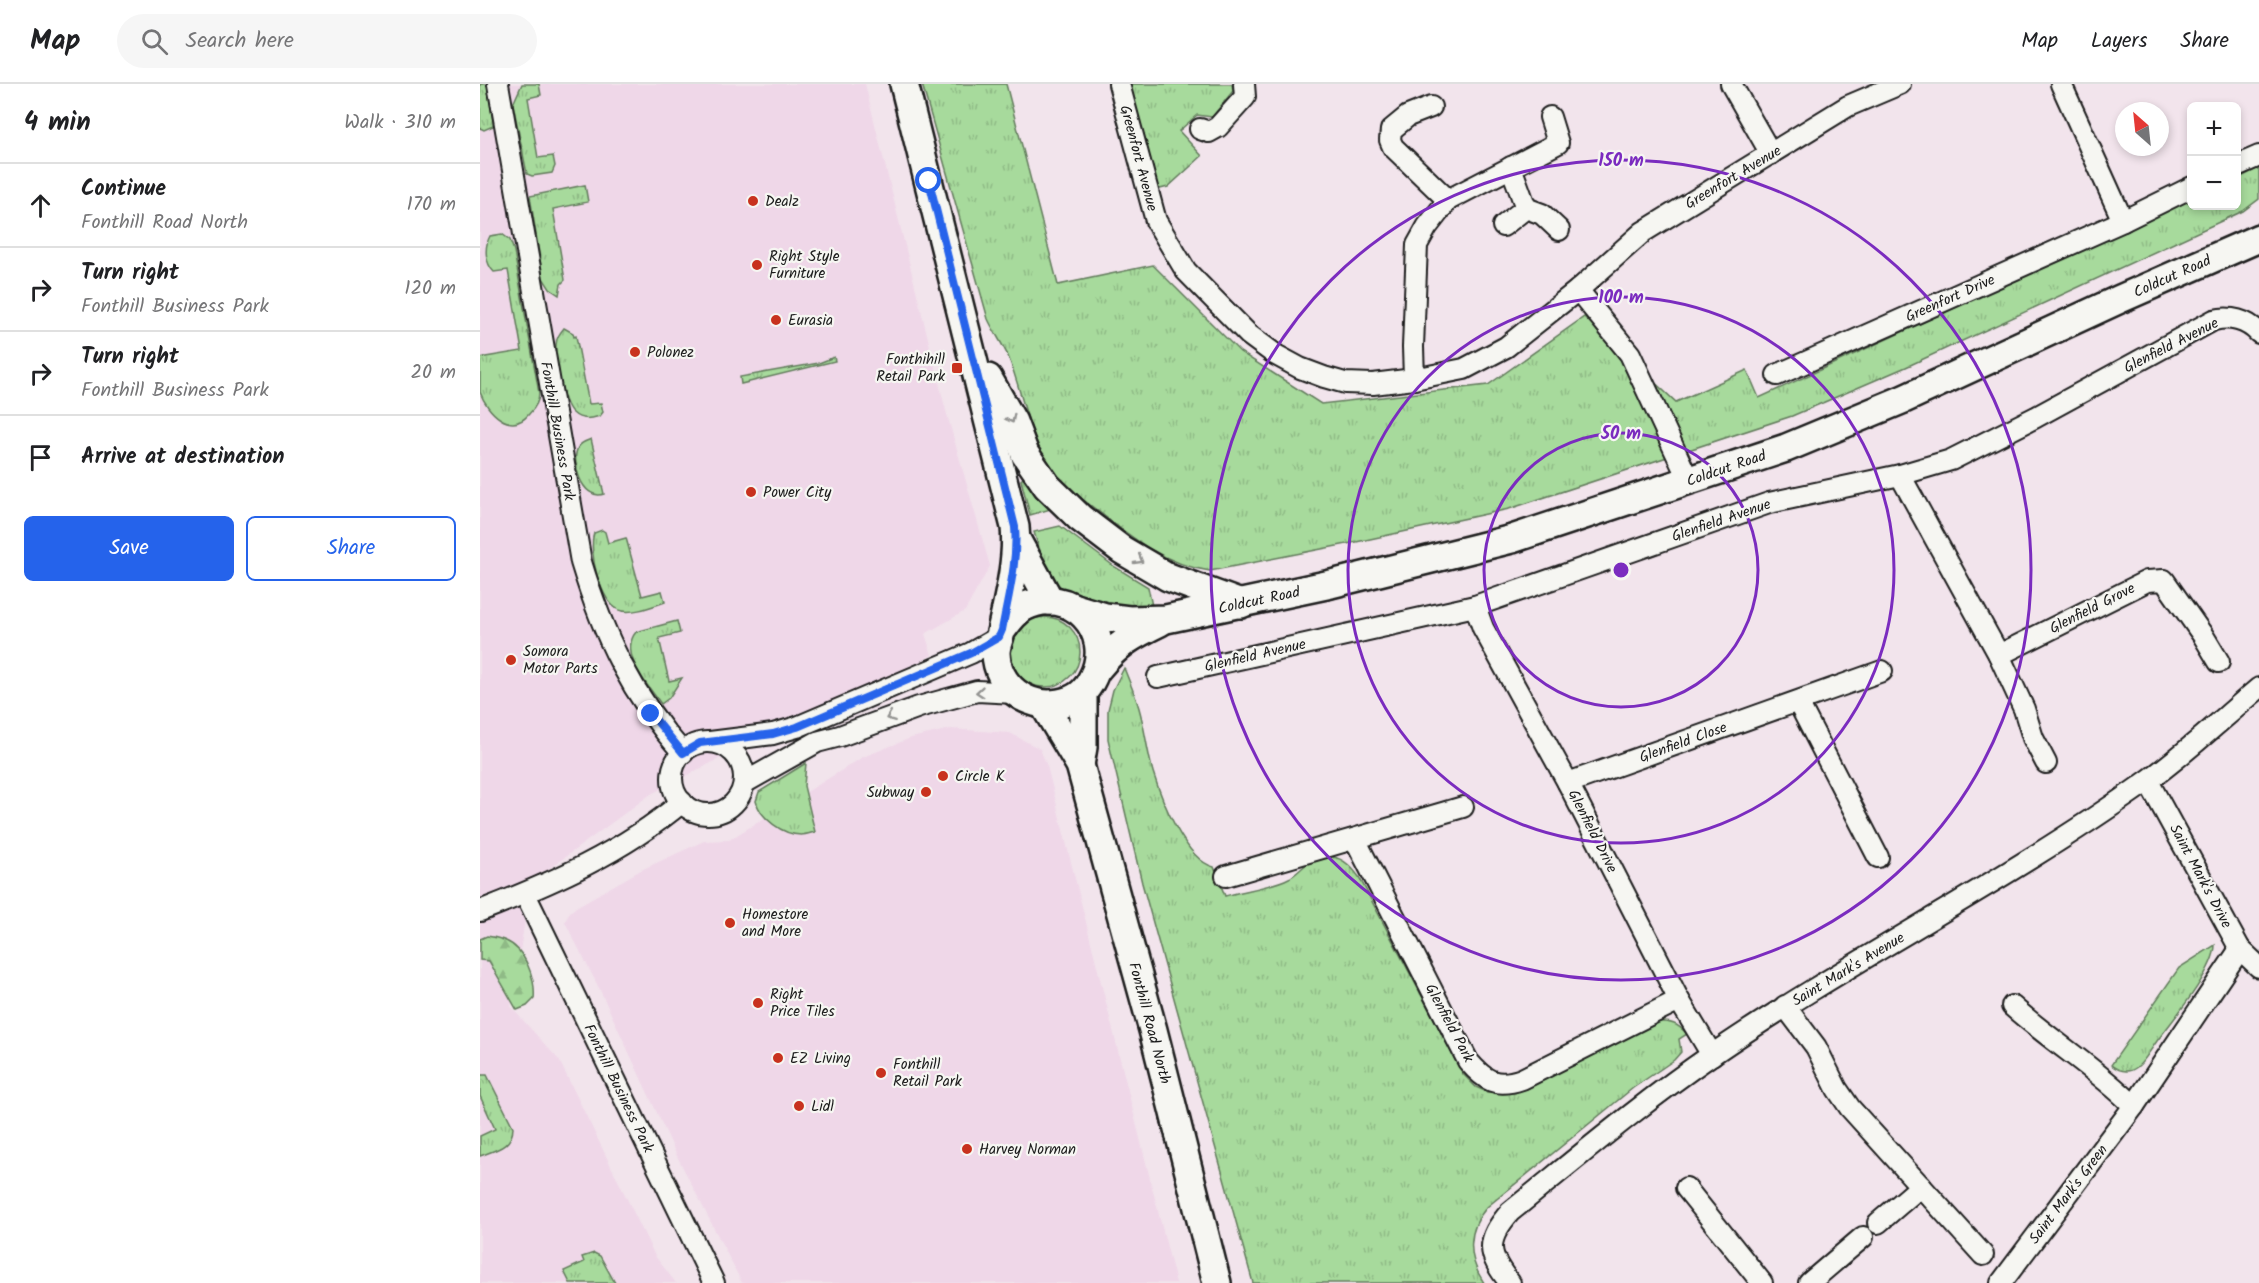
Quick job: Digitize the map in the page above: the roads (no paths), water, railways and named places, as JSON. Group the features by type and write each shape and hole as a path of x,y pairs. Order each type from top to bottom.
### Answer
{"main road":[{"path":"904,84 1012,511 1016,539 996,653 999,670 1015,693 1032,702 1044,705 1074,700 1083,693 1098,668 1116,646 1139,632 1167,620"},
{"name":"Coldcut Road","path":"1167,620 1512,539 1786,448 1904,399 2120,299 2259,238"},
{"path":"972,349 1013,422 1025,454 1047,486 1080,518 1122,550 1168,577 1241,604"},
{"path":"1016,539 1063,604 1089,621 1097,635 1100,651 1098,668"},
{"path":"1000,633 1014,614 1024,607 1063,604 1105,617 1167,620"},
{"name":"Fonthill Road North","path":"1080,765 1083,747 1083,693"},
{"name":"Fonthill Road North","path":"1044,705 1080,765 1150,1019 1217,1283"}],"street":[{"name":"Fonthill Business Park","path":"498,84 581,562 604,630 630,682 651,714 683,753"},
{"name":"Greenfort Avenue","path":"1119,84 1156,221 1185,271 1249,335 1276,355 1299,368 1345,383 1388,383 1464,369 1506,346 1578,290 1643,232 1848,106 1900,84"},
{"path":"1200,129 1209,132 1218,127 1245,97 1244,84"},
{"path":"1731,84 1771,154"},
{"path":"2061,84 2123,221"},
{"path":"1431,107 1408,116 1391,130 1390,140 1393,147 1448,200"},
{"path":"1414,379 1417,245 1429,224 1448,200 1558,142 1550,117"},
{"path":"2241,164 2259,156"},
{"path":"1511,167 1526,208 1542,214 1559,230"},
{"name":"Greenfort Drive","path":"1777,375 2123,221 2187,189"},
{"path":"1503,226 1526,208"},
{"path":"1578,290 1630,354 1689,481"},
{"name":"Glenfield Avenue","path":"1158,677 1474,606 1769,502 1900,475 1951,460 2036,417 2214,320 2224,318 2247,322 2259,333"},
{"path":"1900,475 1999,656 2024,709 2033,738 2046,763"},
{"name":"Glenfield Grove","path":"1999,656 2147,581 2164,580 2219,662"},
{"name":"Glenfield Drive","path":"1474,606 1483,628 1568,783 1679,1000 1712,1055"},
{"path":"710,742 721,744 732,751 744,771 744,783 737,800 728,808 717,813 705,814 696,812 681,802 672,783 673,772 683,753 700,743 773,734 797,727 971,653 1000,633"},
{"name":"Glenfield Close","path":"1568,783 1882,671"},
{"name":"Saint Mark's Avenue","path":"1510,1283 1494,1261 1492,1241 1497,1227 1510,1212 1650,1100 1785,1006 1947,909 2148,781 2259,688"},
{"path":"744,783 817,742 919,707 977,691 1015,693"},
{"path":"1798,702 1878,857"},
{"name":"Saint Mark's Drive","path":"2148,781 2240,949 2259,967"},
{"path":"480,911 525,894 607,854 639,835 681,802"},
{"path":"1226,876 1463,807"},
{"name":"Glenfield Park","path":"1355,839 1468,1061 1491,1082 1502,1083 1522,1079 1679,1000"},
{"name":"Fonthill Business Park","path":"525,894 714,1283"},
{"name":"Saint Mark's Green","path":"2001,1283 2134,1106 2240,949"},
{"path":"1785,1006 1816,1047 1843,1099 1983,1255"},
{"path":"2012,1006 2033,1025 2121,1092 2134,1106"},
{"path":"1878,1223 1921,1186"},
{"path":"1686,1188 1762,1283"},
{"path":"1809,1283 1863,1237"}],"place":[{"name":"Dealz","path":"753,201"},
{"name":"Right Style Furniture","path":"757,265"},
{"name":"Eurasia","path":"776,320"},
{"name":"Polonez","path":"635,352"},
{"name":"Fonthihill Retail Park","path":"957,368"},
{"name":"Power City","path":"751,492"},
{"name":"Somora Motor Parts","path":"511,660"},
{"name":"Circle K","path":"943,776"},
{"name":"Subway","path":"926,792"},
{"name":"Homestore and More","path":"730,923"},
{"name":"Right Price Tiles","path":"758,1003"},
{"name":"EZ Living","path":"778,1058"},
{"name":"Fonthill Retail Park","path":"881,1073"},
{"name":"Lidl","path":"799,1106"},
{"name":"Harvey Norman","path":"967,1149"}]}
